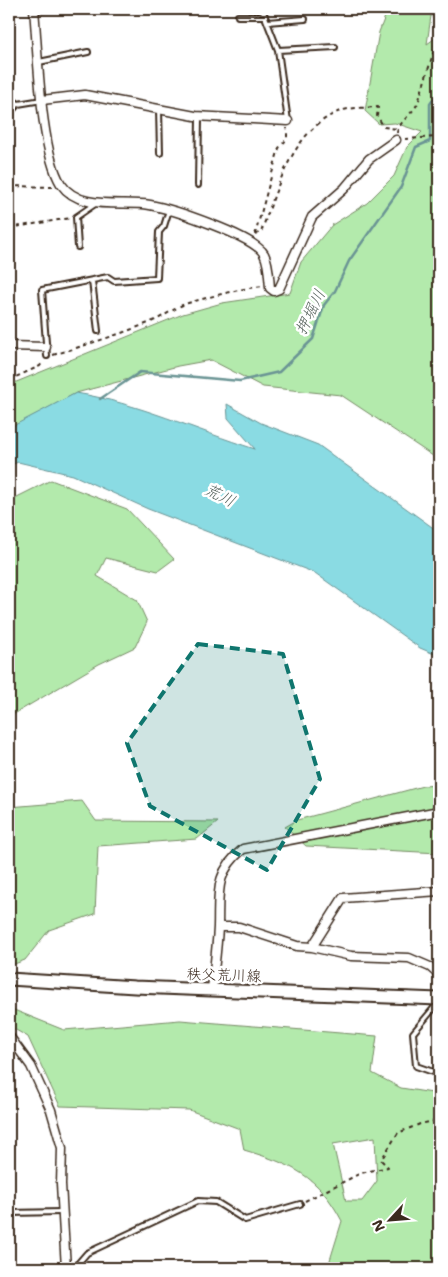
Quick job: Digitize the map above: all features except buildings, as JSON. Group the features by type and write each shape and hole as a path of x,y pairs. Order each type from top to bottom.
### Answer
{"main road":[{"name":"秩父荒川線","path":"9,979 439,1000"}],"street":[{"path":"34,10 45,129 54,168 62,185 75,197 97,202 149,205 169,210 230,232 252,244 264,255 270,288 274,291 279,289 312,217 344,189 369,159 396,140"},
{"path":"42,100 85,95 199,116 288,121"},
{"path":"9,346 46,347"},
{"path":"212,990 218,927 218,888 230,860 243,849 439,811"},
{"path":"312,947 343,898 439,891"},
{"path":"218,927 239,927 297,946 312,947 351,956 409,958 430,967 439,975"},
{"path":"9,1036 31,1066 51,1110 62,1148 62,1212 66,1268"}],"lane":[{"path":"34,10 46,9"},
{"path":"262,9 278,50 288,121"},
{"path":"238,16 265,16"},
{"path":"267,22 305,19"},
{"path":"278,50 335,47"},
{"path":"39,62 88,52"},
{"path":"9,96 18,104"},
{"path":"9,114 18,104 42,100"},
{"path":"159,110 160,153"},
{"path":"198,185 199,116"},
{"path":"78,247 76,217 97,202"},
{"path":"47,356 42,290 92,282 108,277 114,281 157,278 159,232 164,226 169,210"},
{"path":"92,282 98,331"},
{"path":"9,328 9,346"},
{"path":"439,1000 414,1033 416,1066 439,1074"},
{"path":"74,1268 87,1253 198,1202 216,1202 245,1220 300,1204"},
{"path":"9,1213 62,1212"}],"path":[{"path":"439,34 414,112 397,129 396,140 439,137"},
{"path":"255,235 260,232 292,153 308,133 326,118 342,110 378,107 377,116 384,127 397,129"},
{"path":"252,244 279,148 287,139 288,121"},
{"path":"9,186 62,185"},
{"path":"9,228 76,217"},
{"path":"9,380 40,366 47,356 108,339 154,321 188,303 201,302 230,291 263,286 270,288"},
{"path":"300,1204 361,1174 388,1167 380,1160 398,1133 420,1124 439,1120"}],"highlighted area":[{"path":"198,644 283,654 320,779 267,870 150,806 127,743"}],"green space":[{"path":"388,9 432,9 427,44 434,39 439,25 439,460 341,395 263,387 211,360 178,366 76,393 9,429 9,385 183,314 222,303 290,293 301,262 332,225 367,203 394,176 407,147 422,132 395,123 379,124 365,111 379,32"},
{"path":"51,480 127,509 174,559 158,571 106,558 97,576 137,600 147,622 135,647 99,664 9,717 9,501"},
{"path":"439,785 439,853 306,846 285,827 297,820 423,786"},
{"path":"82,801 96,821 218,822 197,839 98,846 95,914 49,930 25,960 9,966 9,807"},
{"path":"9,1004 14,1010 64,1030 180,1020 377,1036 372,1073 401,1088 439,1094 439,1268 332,1268 330,1260 342,1221 333,1205 313,1182 289,1166 244,1150 240,1129 189,1110 60,1106 28,1037 9,1026","holes":["375,1137 377,1181 362,1201 346,1201 333,1144"]}],"water":[{"name":"荒川","path":"76,393 122,403 255,449 228,418 227,404 261,423 318,445 439,532 439,656 420,648 315,573 148,509 73,475 18,462 9,466 9,428"}],"waterway":[{"name":"押堀川","path":"100,399 140,372 240,381 279,372 313,339 324,305 335,291 349,261 401,187 416,147 430,141 430,104 439,91"}]}
